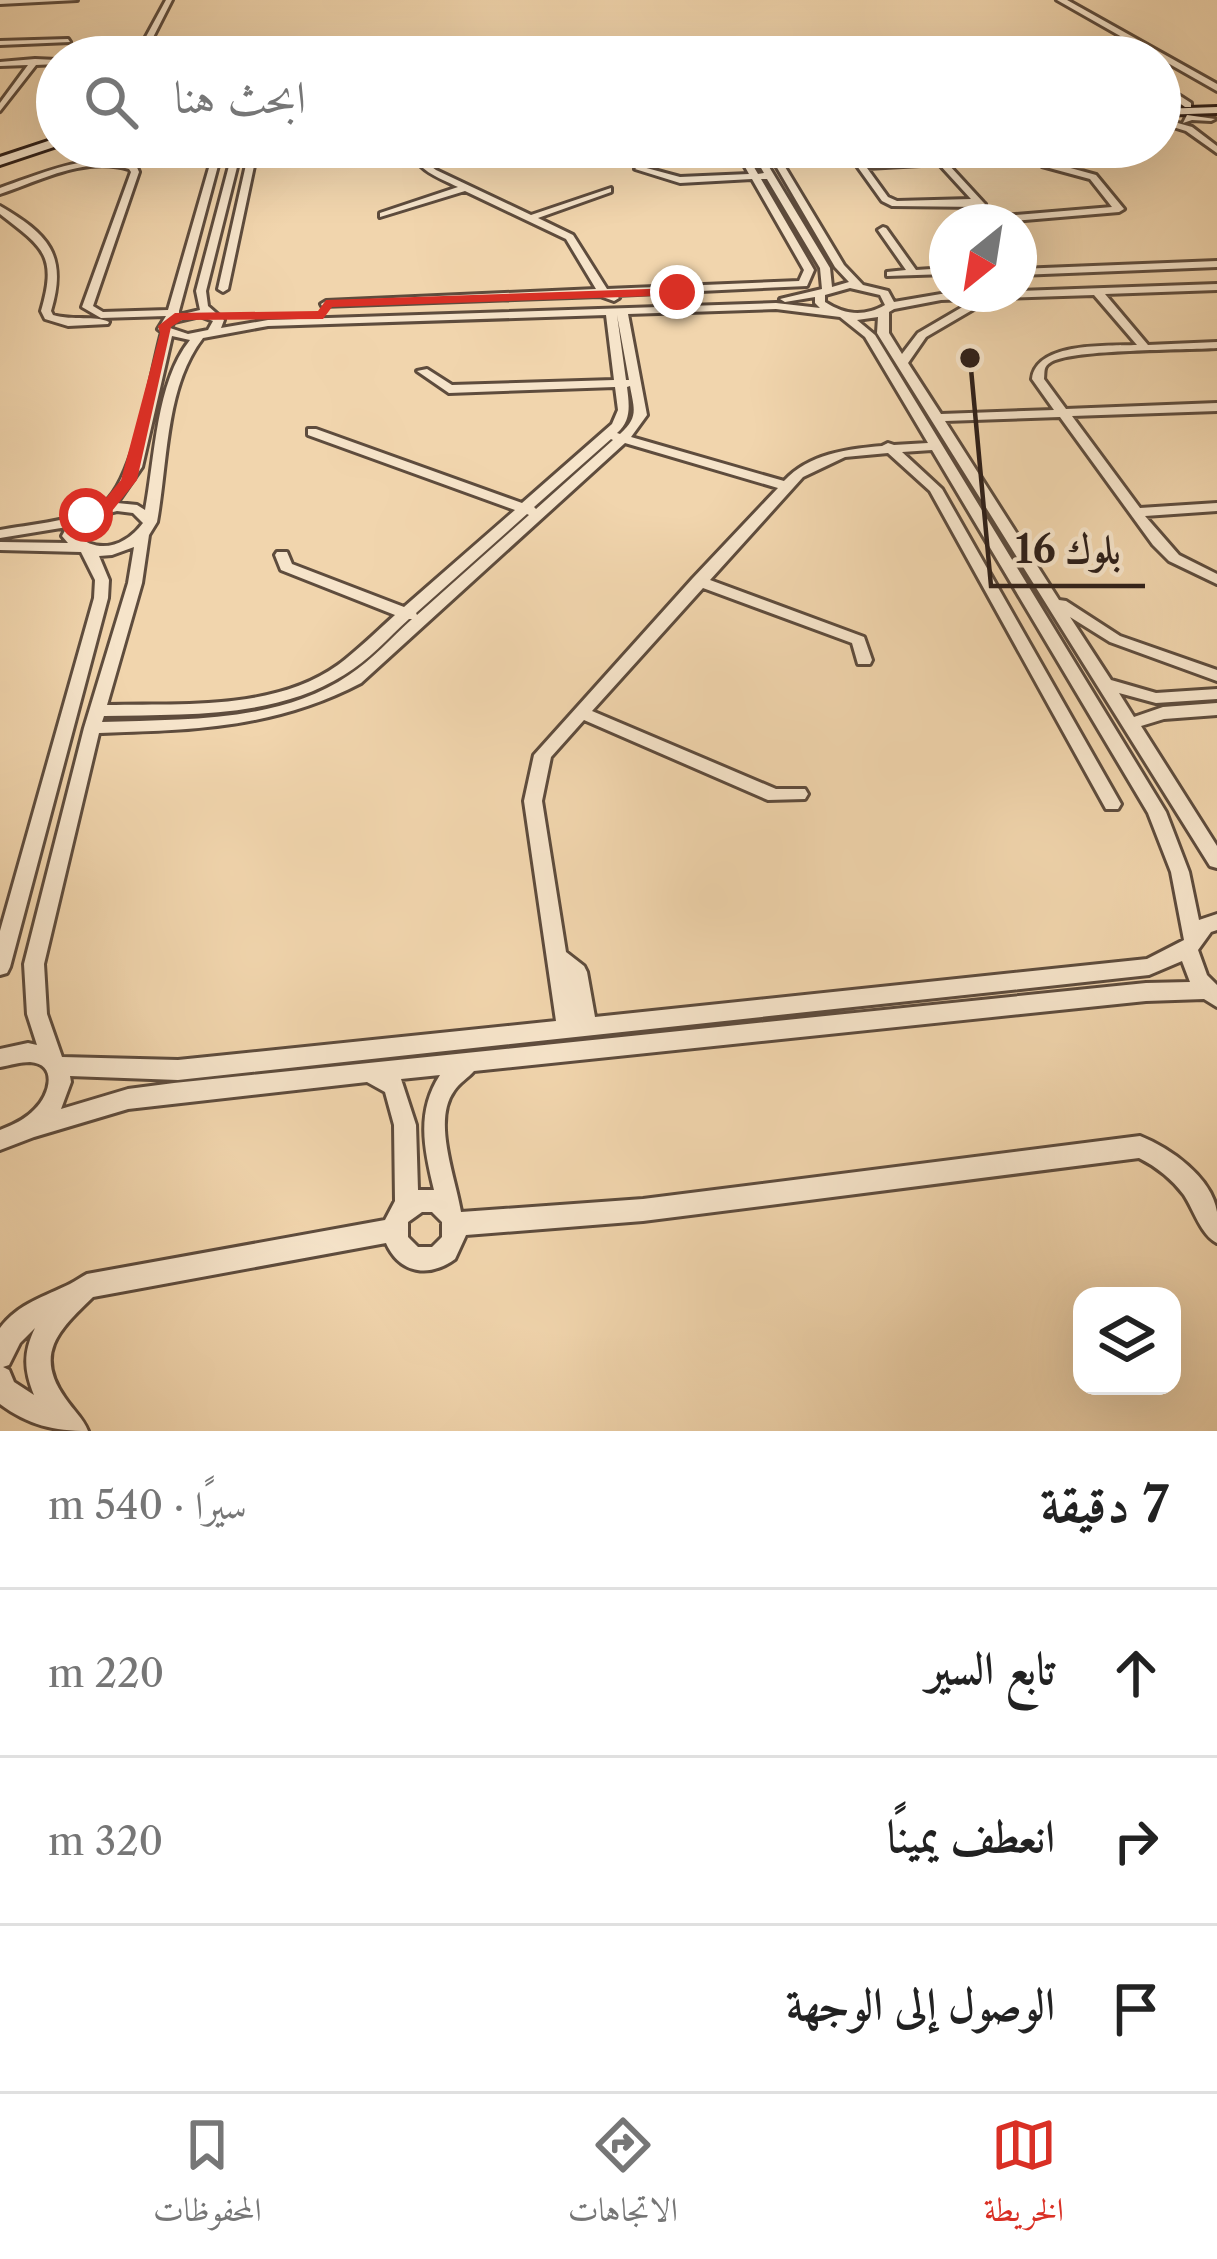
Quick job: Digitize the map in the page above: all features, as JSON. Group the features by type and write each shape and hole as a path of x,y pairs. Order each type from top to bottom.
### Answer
{"main road":[{"path":"1181,107 1216,109"},
{"path":"1181,112 1216,109"},
{"path":"0,158 36,147"}],"street":[{"path":"0,2 74,0"},
{"path":"139,36 155,0"},
{"path":"150,36 169,0"},
{"path":"1048,0 1114,36"},
{"path":"1060,0 1124,36"},
{"path":"0,43 36,42"},
{"path":"0,63 34,62"},
{"path":"0,109 34,62"},
{"path":"1181,68 1217,88"},
{"path":"1181,80 1216,109"},
{"path":"0,90 14,89"},
{"path":"1181,100 1188,105"},
{"path":"1186,121 1216,109"},
{"path":"1181,119 1217,139"},
{"path":"1181,125 1217,150"},
{"path":"0,191 70,168"},
{"path":"87,307 133,168"},
{"path":"107,508 134,467 213,168"},
{"path":"210,324 200,299 232,168"},
{"path":"95,719 281,712 333,692 640,415 627,383 612,306 580,248 532,217 428,168"},
{"path":"325,309 336,298 525,293 612,306 794,288 806,282 809,270 752,168"},
{"path":"767,168 825,268 820,304 869,335 1157,812 1180,872 1192,970 1212,994"},
{"path":"782,168 844,273 890,298 884,333 1217,861"},
{"path":"863,168 889,202 978,202"},
{"path":"948,168 978,202"},
{"path":"1037,215 1119,209 1093,177 1065,168"},
{"path":"1093,177 1104,168"},
{"path":"639,169 674,179 773,176"},
{"path":"224,290 249,170 231,171"},
{"path":"382,215 467,187"},
{"path":"532,217 608,190"},
{"path":"0,209 54,259 56,285 46,311"},
{"path":"884,230 913,273"},
{"path":"208,263 229,262"},
{"path":"1037,271 1217,264"},
{"path":"891,274 929,272"},
{"path":"170,322 190,313 210,324 325,309 776,306 840,314 888,309 920,298 1217,283"},
{"path":"1037,286 1217,283"},
{"path":"46,311 87,307 101,315 170,322 268,323 612,306 859,285"},
{"path":"874,289 929,289"},
{"path":"1092,292 1138,348"},
{"path":"46,311 68,323 131,318"},
{"path":"902,363 922,335 961,312"},
{"path":"34,1127 56,1103 62,1077 37,1014 34,964 95,719 135,583 179,363 210,324"},
{"path":"1217,345 1083,351 1048,359 1039,368 1038,379 1174,558 1217,580"},
{"path":"423,371 449,389 627,383"},
{"path":"933,414 1217,407"},
{"path":"312,432 534,512"},
{"path":"616,437 786,486"},
{"path":"577,1025 577,972 555,955 533,801 543,755 786,486 817,462 842,453 936,446"},
{"path":"888,447 935,488 1112,804"},
{"path":"970,502 990,501"},
{"path":"1136,512 1217,507"},
{"path":"0,534 77,520 107,508 137,509 147,529"},
{"path":"0,967 100,598 102,580 84,549 69,536 77,520"},
{"path":"0,546 112,550 147,529"},
{"path":"282,555 286,567 414,617"},
{"path":"698,581 859,640 864,659"},
{"path":"1052,597 1115,639 1217,676"},
{"path":"1106,684 1156,698 1217,694"},
{"path":"1130,724 1162,713 1217,710"},
{"path":"580,712 774,795 799,794"},
{"path":"0,1058 38,1052 56,1063 178,1070 1149,967 1217,922"},
{"path":"1,1141 128,1099 1125,994 1212,994"},
{"path":"369,1073 394,1086 401,1103 403,1252 426,1260 448,1247 453,1217 433,1126 437,1099 449,1076 476,1063"},
{"path":"0,1356 5,1340 24,1316 87,1286 401,1219 425,1200 453,1217 643,1210 1140,1147 1166,1157 1192,1184 1217,1231"},
{"path":"71,1426 42,1384 35,1364 38,1342 50,1320 87,1286"},
{"path":"0,1379 3,1390 22,1404 71,1426"}],"place":[{"name":"بلوك 16","path":"970,358"}],"route":[{"path":"86,515 107,508 129,480 167,333 164,326 179,316 268,318 323,315 326,304 677,292"}]}
